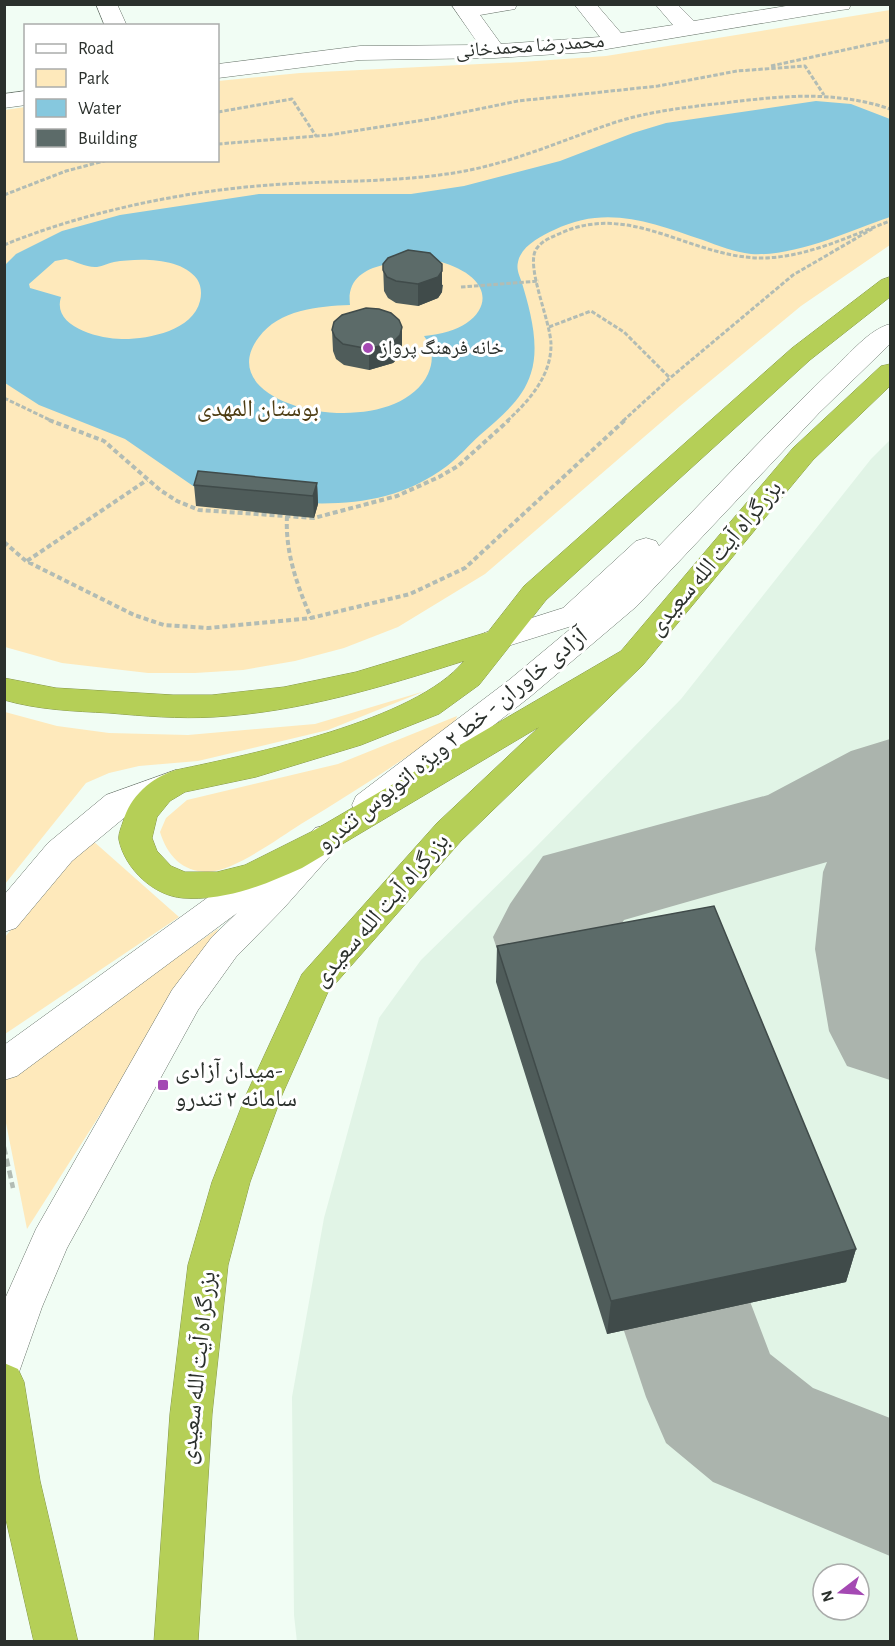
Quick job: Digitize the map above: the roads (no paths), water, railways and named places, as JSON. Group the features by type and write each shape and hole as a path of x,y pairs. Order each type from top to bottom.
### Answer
{"highway":[{"path":"632,658 323,841 290,859 254,874 217,885 181,885 159,874 143,858 135,838 142,813 158,793 176,782 256,765 350,737 428,706 468,677 495,640 535,593 727,418 801,354 891,285"},
{"name":"بزرگراه آیت الله سعیدی","path":"176,1641 191,1414 208,1265 231,1182 264,1095 314,984 449,832 632,658 803,454 891,372"},
{"path":"4,689 67,700 161,706 214,706 277,699 346,685 495,640"},
{"path":"4,1382 19,1481 56,1641"}],"street":[{"path":"106,4 115,24"},
{"path":"464,8 507,4"},
{"path":"584,4 616,41"},
{"path":"665,4 689,29"},
{"name":"محمدرضا محمدخانی","path":"219,71 360,53 495,51 616,41 689,29 761,11 841,4"},
{"path":"464,8 495,51"},
{"path":"4,100 24,98"},
{"name":"آزادی خاوران - خط ۲ ویژه اتوبوس تندرو","path":"495,640 574,615 651,543 844,352 891,315"},
{"name":"آزادی خاوران - خط ۲ ویژه اتوبوس تندرو","path":"4,1362 22,1307 50,1241 185,1000 224,947 272,900 323,841 520,688 626,599 809,407 891,332"},
{"path":"4,919 60,852 118,804 176,782"},
{"path":"4,1065 219,907 323,841"}],"water":[{"path":"816,101 851,104 890,119 890,217 822,242 768,254 739,252 666,228 611,217 574,222 543,235 523,251 518,265 518,273 531,316 535,351 527,383 517,400 503,415 456,459 420,483 391,494 362,501 332,503 272,501 210,494 196,488 125,439 39,405 5,383 5,265 16,254 62,231 120,215 259,194 411,194 464,186 560,161 666,123","holes":["66,259 93,267 135,260 158,261 181,266 197,279 201,289 200,301 196,311 189,319 180,326 158,335 115,339 92,334 71,324 64,317 60,308 61,297 30,288 29,284 55,261","438,261 461,270 475,281 482,292 482,304 475,316 463,325 446,332 424,336 431,350 431,364 428,374 409,396 380,409 345,413 310,410 279,399 257,383 249,362 259,337 277,321 312,308 350,305 351,290 357,278 380,266"]}],"place":[{"name":"خانه فرهنگ پرواز","path":"368,348"},
{"name":"میدان آزادی- سامانه ۲ تندرو","path":"163,1085"}],"park label":[{"name":"بوستان المهدی","path":"258,409"}]}
